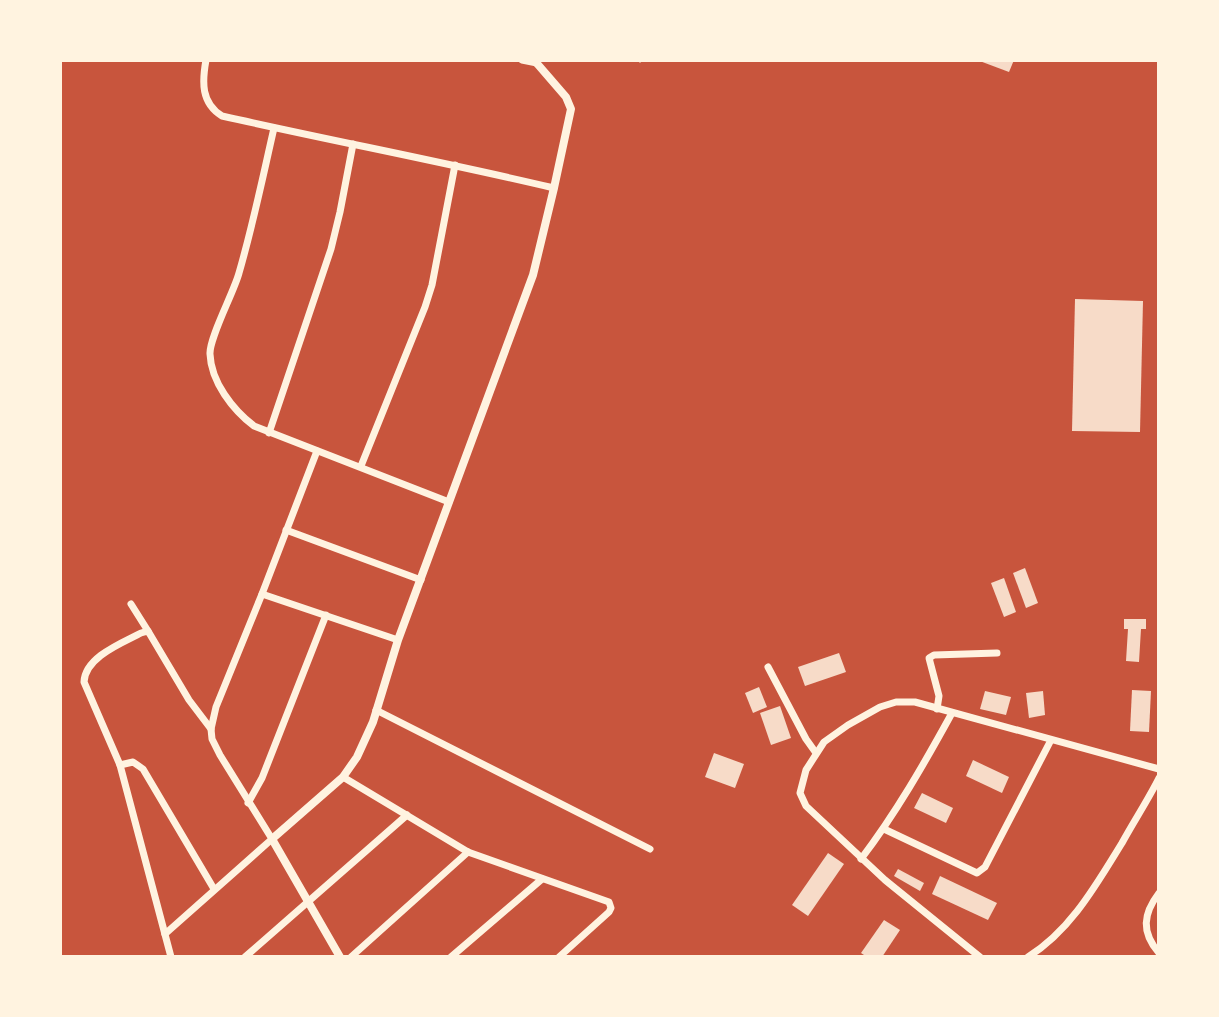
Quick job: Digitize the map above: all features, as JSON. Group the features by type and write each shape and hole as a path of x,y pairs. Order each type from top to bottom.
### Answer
{"street":[{"path":"206,60 204,90 209,104 222,116 554,188"},
{"path":"165,934 343,777 357,757 373,722 398,640 533,275 554,188 571,109 566,97 535,62 522,60"},
{"path":"274,128 240,272 209,352 229,402 243,418 269,433 449,502"},
{"path":"269,433 331,249 353,144"},
{"path":"361,466 432,285 455,165"},
{"path":"317,451 216,707 211,729 220,755 340,957"},
{"path":"286,530 421,580"},
{"path":"262,594 398,640"},
{"path":"131,604 189,700 211,729"},
{"path":"248,803 262,778 326,615"},
{"path":"148,631 99,657 84,674 84,682 120,765 171,957"},
{"path":"937,709 939,696 929,658 934,655 997,653"},
{"path":"768,667 816,753"},
{"path":"980,957 861,859 803,800 800,793 806,770 824,742 880,707 896,702 915,702 1159,769"},
{"path":"376,710 650,849"},
{"path":"861,859 910,788 952,713"},
{"path":"884,829 977,873 981,872 1051,740"},
{"path":"120,765 133,762 143,769 214,889"},
{"path":"343,777 468,852 609,902 611,908 605,916 559,957"},
{"path":"1028,957 1064,928 1080,909 1159,778"},
{"path":"245,957 407,815"},
{"path":"351,957 468,852"},
{"path":"451,957 542,879"},
{"path":"1159,893 1149,908 1146,923 1148,934 1159,953"}],"building":[{"path":"977,60 1014,60 1009,72"},
{"path":"1075,299 1143,301 1140,432 1072,431"},
{"path":"1025,568 1038,603 1026,608 1013,573"},
{"path":"1004,578 1016,612 1004,617 991,583"},
{"path":"1124,619 1146,619 1146,629 1141,629 1139,662 1126,661 1128,629 1124,629"},
{"path":"839,653 846,672 805,686 798,667"},
{"path":"759,687 767,707 753,713 745,693"},
{"path":"1132,690 1151,691 1149,732 1130,731"},
{"path":"985,691 1011,697 1006,715 980,709"},
{"path":"1043,691 1045,715 1029,718 1026,693"},
{"path":"780,706 791,738 771,745 760,713"},
{"path":"714,753 744,764 735,788 705,777"},
{"path":"973,760 1009,777 1002,793 966,776"},
{"path":"922,793 953,808 946,823 914,808"},
{"path":"828,853 844,864 808,916 792,905"},
{"path":"898,869 924,883 920,891 894,876"},
{"path":"940,876 997,903 988,920 932,894"},
{"path":"884,920 900,930 882,957 867,957 861,953"}]}
